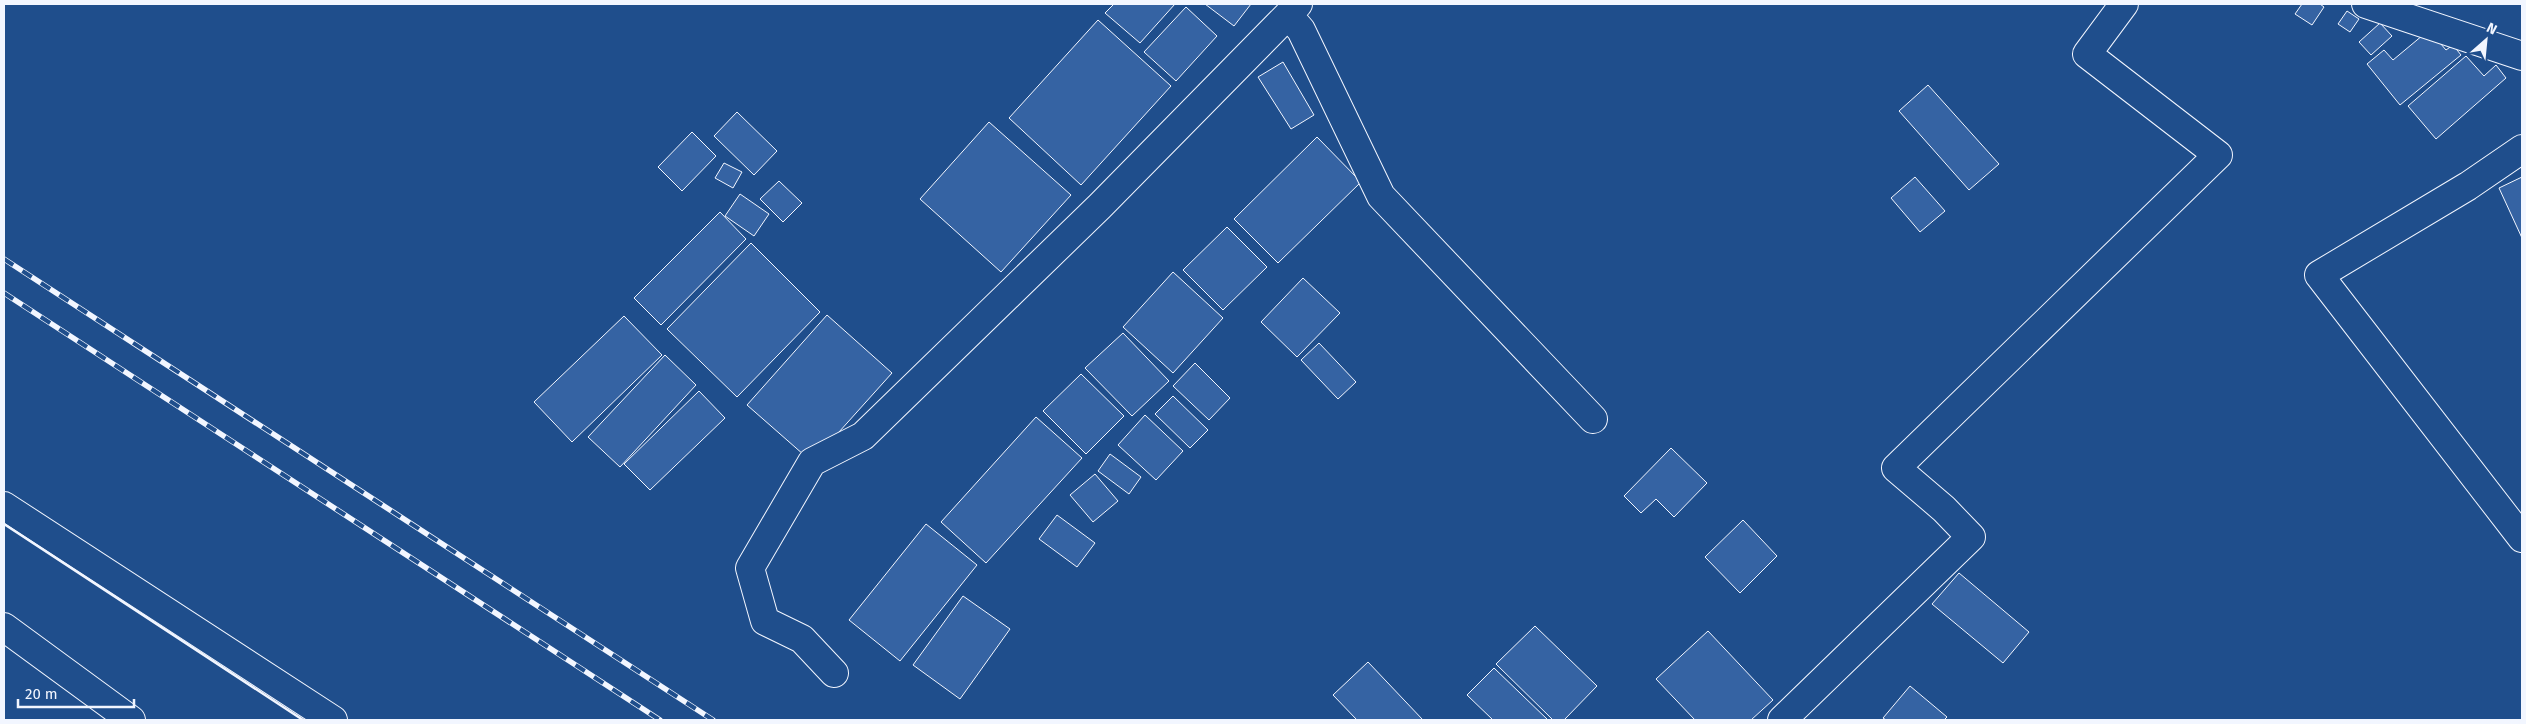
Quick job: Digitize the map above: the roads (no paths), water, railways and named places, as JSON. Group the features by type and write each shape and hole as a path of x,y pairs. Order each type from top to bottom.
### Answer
{"street":[{"path":"1782,720 1971,537 1944,509 1896,468 2218,155 2087,54 2124,4"},
{"path":"2366,4 2522,56"},
{"path":"834,673 802,639 765,621 750,568 812,462 863,436 1100,206 1293,10 1381,196 1592,419"},
{"path":"2522,149 2468,186 2319,275 2522,538"},
{"path":"4,506 332,720"},
{"path":"4,626 131,720"}],"railway":[{"path":"4,259 713,720"},
{"path":"4,293 660,720"}]}
